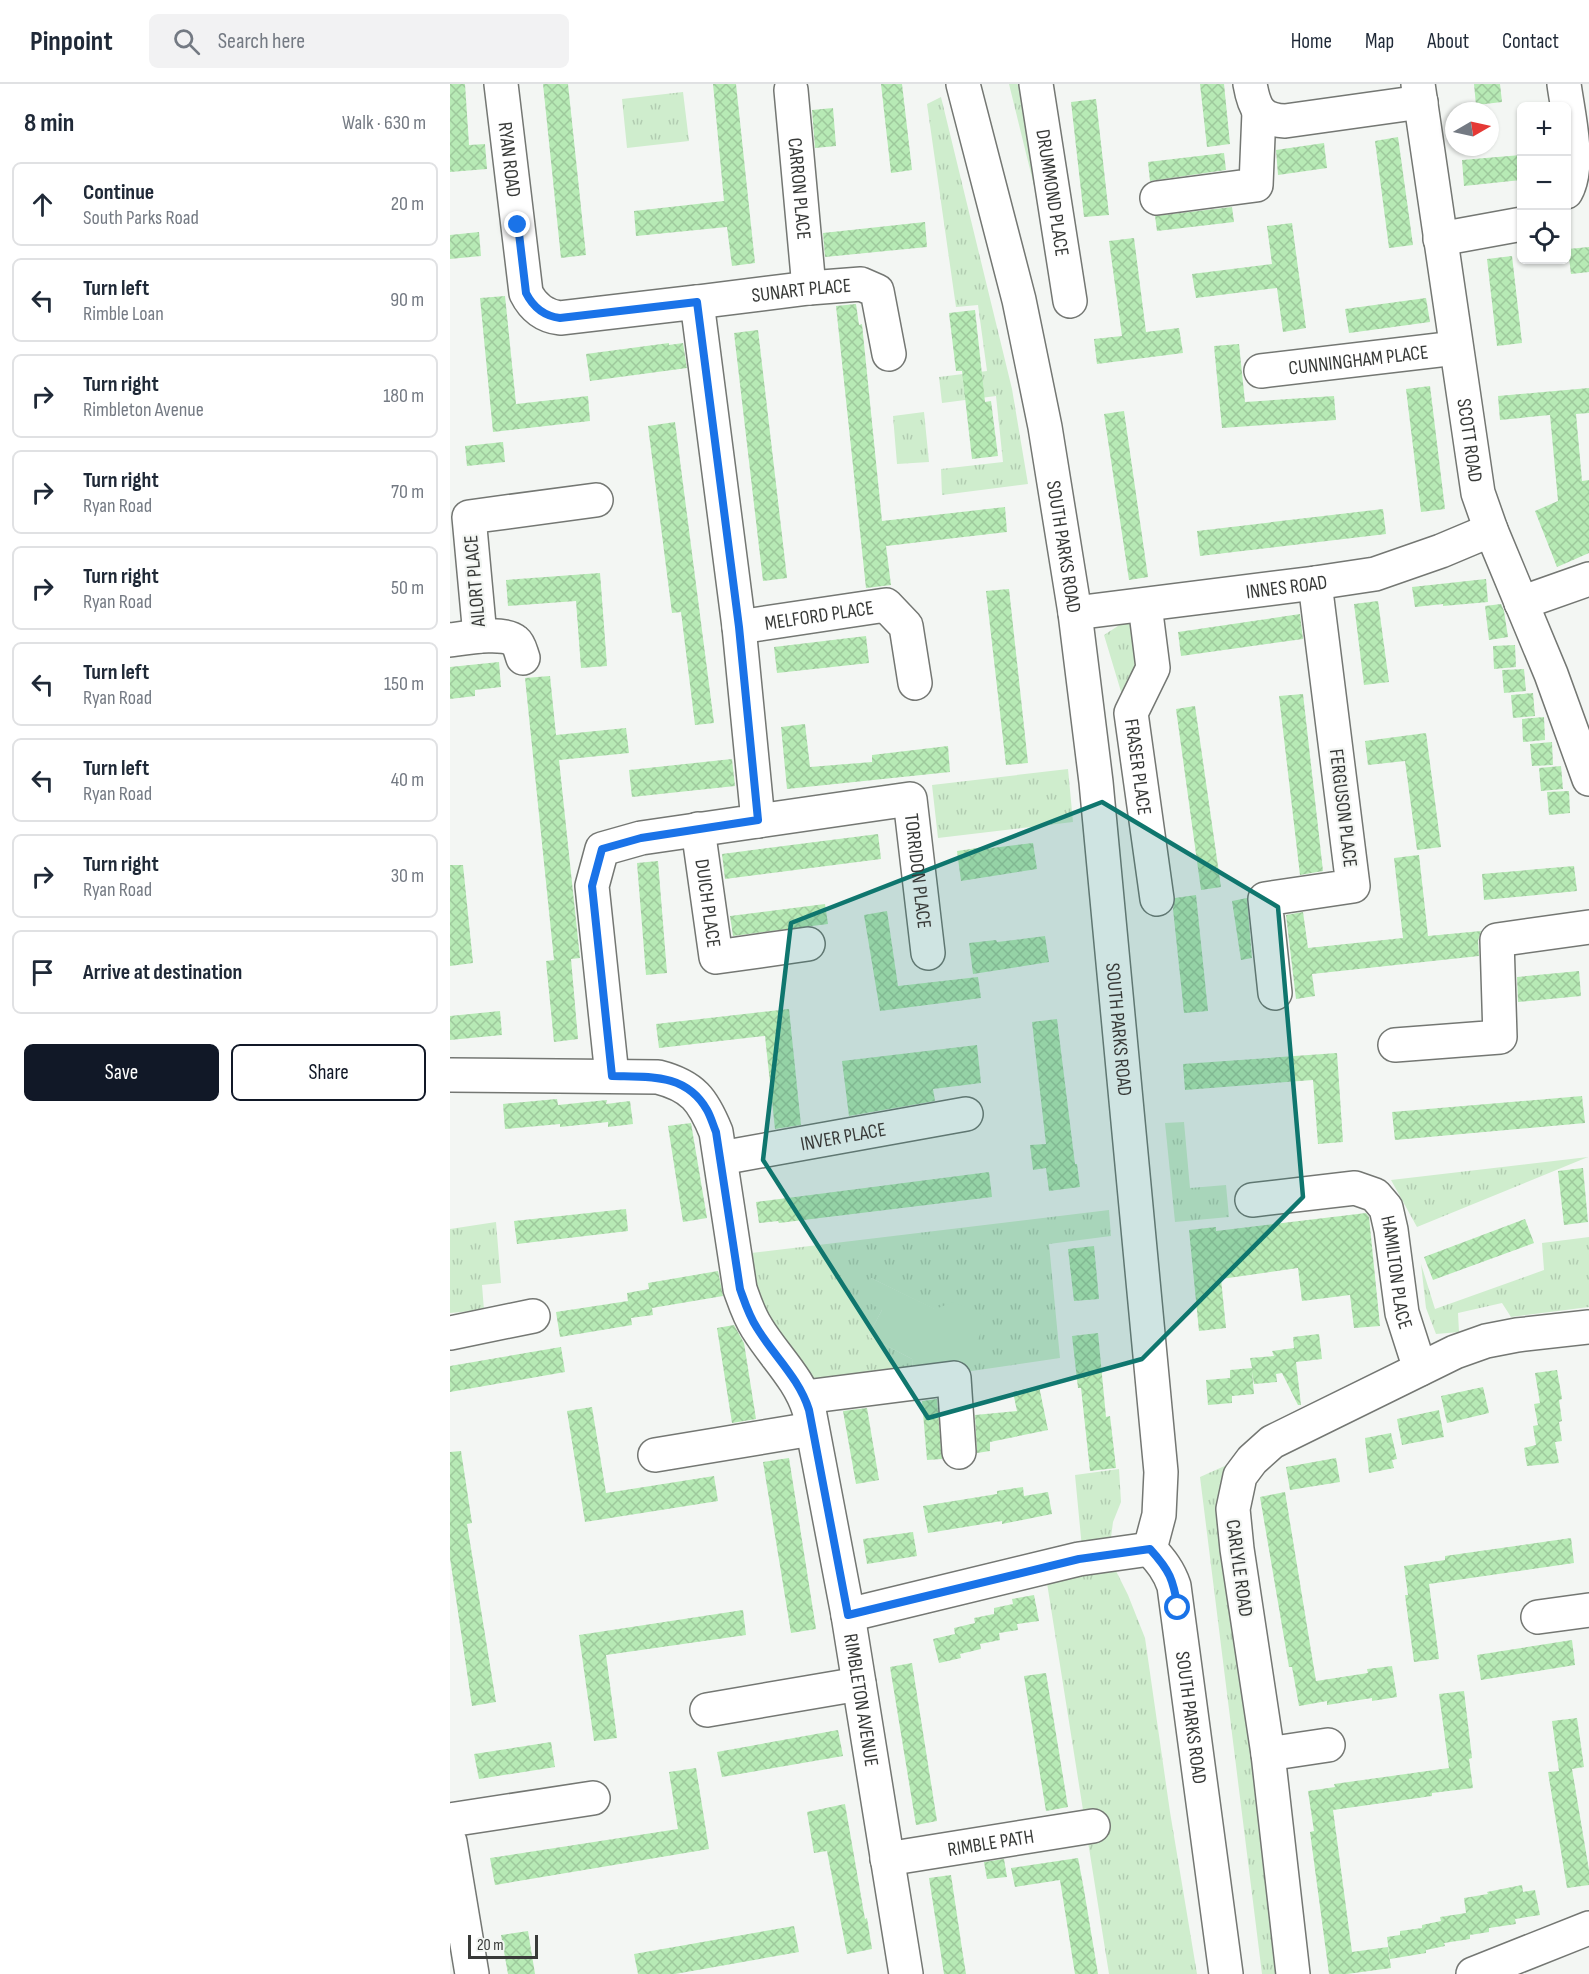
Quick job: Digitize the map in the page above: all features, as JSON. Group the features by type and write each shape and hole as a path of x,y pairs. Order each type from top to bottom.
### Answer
{"street":[{"name":"RYAN ROAD","path":"501,84 526,293 531,303 543,313 560,318 697,302"},
{"name":"SOUTH PARKS ROAD","path":"963,84 1005,240 1021,310 1045,427 1075,612 1096,782 1161,1472 1159,1515 1150,1549 1164,1564 1171,1575 1174,1586 1226,1974"},
{"name":"DRUMMOND PLACE","path":"1036,84 1070,301"},
{"path":"1564,84 1574,158 1571,183"},
{"name":"CARRON PLACE","path":"791,90 809,288"},
{"path":"1254,98 1274,120 1285,121 1420,93"},
{"name":"SCOTT ROAD","path":"1420,93 1478,493 1551,674 1589,779"},
{"path":"1157,198 1256,185 1254,98"},
{"path":"1440,239 1517,225"},
{"name":"SUNART PLACE","path":"697,302 861,284 877,291 888,354"},
{"path":"612,1076 592,886 602,849 641,838 758,820 739,627 697,302"},
{"name":"CUNNINGHAM PLACE","path":"1261,371 1456,348"},
{"name":"AILORT PLACE","path":"465,638 469,517 596,500"},
{"name":"INNES ROAD","path":"1075,612 1145,605 1375,574 1442,551 1491,530"},
{"path":"1521,603 1589,579"},
{"name":"FERGUSON PLACE","path":"1275,993 1266,899 1353,886 1316,583"},
{"name":"MELFORD PLACE","path":"739,627 886,605 906,626 915,683"},
{"name":"FRASER PLACE","path":"1145,605 1153,668 1131,713 1157,899"},
{"path":"465,638 514,640 523,658"},
{"name":"TORRIDON PLACE","path":"758,820 910,799 928,953"},
{"name":"DUICH PLACE","path":"698,829 716,957 808,944"},
{"path":"1395,1045 1500,1037 1497,940 1589,927"},
{"name":"RIMBLETON AVENUE","path":"450,1075 658,1077 674,1081 693,1091 707,1110 716,1132 736,1271 747,1309 757,1328 805,1397 848,1615 906,1974"},
{"name":"INVER PLACE","path":"721,1158 966,1114"},
{"name":"HAMILTON PLACE","path":"1252,1200 1355,1188 1366,1190 1381,1201 1386,1208 1391,1230 1402,1313 1420,1369"},
{"path":"450,1333 533,1316"},
{"name":"CARLYLE ROAD","path":"1293,1974 1268,1754 1237,1549 1233,1509 1240,1476 1252,1460 1272,1442 1455,1352 1485,1341 1517,1335 1589,1327"},
{"path":"805,1397 954,1378 958,1452"},
{"path":"655,1455 812,1429"},
{"path":"848,1615 1069,1561 1150,1549"},
{"path":"1538,1617 1589,1610"},
{"path":"707,1710 859,1684"},
{"path":"1268,1754 1328,1745"},
{"path":"450,1820 593,1798"},
{"name":"RIMBLE PATH","path":"887,1858 1093,1827"},
{"path":"450,1842 453,1879 472,1974"},
{"path":"1473,1974 1589,1928"}],"highlighted area":[{"path":"1102,802 1278,907 1303,1197 1142,1359 928,1418 763,1160 791,923"}],"green space":[{"path":"1009,84 1028,84 1053,263"},
{"path":"683,92 689,141 627,148 622,99"},
{"path":"941,97 1012,389 1028,484 942,495 941,469 1003,462 996,396 942,403 939,377 987,371 978,305 956,307 927,104"},
{"path":"924,412 929,462 897,464 893,416"},
{"path":"1135,615 1143,671 1125,705 1104,635"},
{"path":"1068,769 1073,822 938,838 932,785"},
{"path":"1184,1122 1190,1188 1226,1185 1229,1217 1175,1222 1165,1123"},
{"path":"1588,1157 1417,1227 1391,1180"},
{"path":"1109,1210 1111,1236 1049,1244 1060,1358 965,1372 936,1310 871,1278 882,1310 868,1336 912,1359 914,1382 805,1397 734,1255"},
{"path":"496,1222 501,1283 482,1285 484,1310 450,1313 450,1229"},
{"path":"1589,1237 1589,1307 1511,1317 1502,1303 1458,1313 1459,1332 1436,1334 1426,1308 1421,1264 1435,1309 1544,1270 1542,1243"},
{"path":"871,1278 935,1309 954,1302 987,1317 965,1372 914,1382 912,1359 868,1336 882,1310 862,1299"},
{"path":"1238,1460 1283,1974 1262,1974 1200,1477"},
{"path":"1119,1469 1121,1502 1113,1522 1110,1545 1082,1548 1075,1475"},
{"path":"1110,1566 1116,1571 1128,1595 1145,1638 1170,1812 1197,1974 1109,1974 1047,1583"}],"building":[{"path":"450,84 465,84 469,145 485,144 487,169 450,172"},
{"path":"543,84 568,84 586,255 561,258"},
{"path":"713,84 736,84 755,263 732,266 727,227 636,236 634,211 724,201"},
{"path":"881,84 902,84 912,170 891,173"},
{"path":"1200,84 1224,84 1230,144 1207,147"},
{"path":"1474,84 1500,84 1502,102 1476,102"},
{"path":"1096,99 1109,215 1084,217 1071,102"},
{"path":"833,108 836,146 815,148 812,110"},
{"path":"1398,137 1413,245 1389,248 1375,141"},
{"path":"1324,143 1327,168 1278,175 1276,150"},
{"path":"1224,153 1226,170 1150,181 1148,162"},
{"path":"1517,155 1517,180 1464,186 1462,160"},
{"path":"1232,207 1234,222 1157,231 1155,216"},
{"path":"925,222 927,247 825,257 823,233"},
{"path":"1292,223 1306,328 1283,332 1277,288 1196,298 1192,274 1272,264 1267,226"},
{"path":"479,232 481,256 450,259 450,235"},
{"path":"1134,238 1146,332 1179,328 1183,353 1097,364 1094,339 1122,336 1109,241"},
{"path":"1589,247 1589,272 1571,274 1571,249"},
{"path":"1512,256 1522,343 1497,346 1487,259"},
{"path":"505,296 516,404 588,396 590,421 493,432 480,298"},
{"path":"1426,298 1430,322 1349,333 1345,309"},
{"path":"856,304 859,325 862,324 882,521 1005,507 1007,532 886,546 891,585 866,588 836,306"},
{"path":"975,310 985,402 991,401 998,456 972,459 962,371 956,371 949,313"},
{"path":"758,330 787,578 763,581 734,333"},
{"path":"669,343 669,345 683,343 687,368 590,381 586,354"},
{"path":"1239,344 1245,402 1334,396 1336,420 1222,428 1214,346"},
{"path":"1430,386 1445,509 1421,512 1406,389"},
{"path":"1589,388 1589,413 1576,414 1582,481 1589,480 1589,553 1557,567 1535,511 1558,501 1550,415 1500,420 1498,396"},
{"path":"1124,411 1148,577 1129,580 1104,414"},
{"path":"675,422 714,723 695,725 681,612 672,613 648,426"},
{"path":"503,442 505,462 467,466 465,446"},
{"path":"1383,509 1386,534 1200,556 1197,531"},
{"path":"600,573 607,666 581,668 576,601 508,606 506,580"},
{"path":"1486,579 1488,602 1415,607 1412,587"},
{"path":"1009,589 1028,763 1006,765 986,591"},
{"path":"1378,601 1389,682 1364,685 1354,604"},
{"path":"1501,604 1508,637 1489,640 1485,606"},
{"path":"1300,614 1303,639 1181,656 1178,632"},
{"path":"866,636 869,663 777,673 774,647"},
{"path":"1515,645 1516,667 1494,669 1493,646"},
{"path":"499,662 501,687 475,690 475,696 450,699 450,667"},
{"path":"1524,669 1526,691 1504,693 1502,670"},
{"path":"550,676 556,735 626,728 629,753 559,760 580,958 571,959 578,1039 554,1042 546,961 554,960 525,678"},
{"path":"1533,693 1535,716 1513,718 1511,695"},
{"path":"1303,694 1323,871 1300,875 1279,696"},
{"path":"1195,706 1221,887 1201,890 1176,709"},
{"path":"1544,717 1545,740 1523,742 1522,719"},
{"path":"805,724 810,767 872,762 872,755 948,746 950,772 787,789 781,727"},
{"path":"1426,733 1441,847 1417,850 1405,761 1368,765 1365,741"},
{"path":"1552,742 1553,765 1532,766 1530,744"},
{"path":"732,759 735,786 632,797 629,770"},
{"path":"1561,766 1563,789 1541,791 1539,768"},
{"path":"1569,791 1570,813 1549,815 1547,792"},
{"path":"878,834 881,859 725,879 722,854"},
{"path":"1033,843 1037,869 961,881 957,851"},
{"path":"1419,855 1428,936 1481,931 1478,941 1479,956 1312,974 1315,996 1296,999 1286,915 1303,912 1308,948 1403,938 1394,858"},
{"path":"658,861 667,973 646,975 637,863"},
{"path":"450,865 463,865 473,963 450,966"},
{"path":"1574,866 1577,891 1484,900 1482,874"},
{"path":"1196,895 1208,1011 1184,1013 1173,909 1175,898"},
{"path":"1247,898 1252,958 1241,960 1232,901"},
{"path":"825,904 828,924 733,936 730,916"},
{"path":"887,911 898,986 978,977 981,998 880,1011 864,915"},
{"path":"1045,936 1049,962 973,974 969,943"},
{"path":"1579,971 1581,996 1518,1002 1517,977"},
{"path":"789,1009 801,1125 775,1129 765,1036 659,1048 656,1024"},
{"path":"500,1011 502,1035 450,1040 450,1016"},
{"path":"1057,1019 1075,1164 1077,1164 1080,1187 1049,1191 1046,1168 1033,1170 1030,1145 1046,1144 1032,1022"},
{"path":"977,1045 981,1083 933,1089 935,1101 849,1116 842,1061"},
{"path":"1337,1053 1343,1142 1318,1144 1313,1080 1185,1090 1183,1064"},
{"path":"1582,1096 1585,1123 1395,1140 1392,1112"},
{"path":"557,1099 558,1105 607,1100 606,1104 630,1101 633,1124 608,1127 608,1122 505,1129 503,1104"},
{"path":"691,1123 707,1218 683,1222 668,1126"},
{"path":"1583,1168 1588,1222 1564,1225 1558,1171"},
{"path":"989,1172 992,1197 779,1223 778,1221 759,1223 756,1202"},
{"path":"626,1209 628,1231 517,1244 514,1221"},
{"path":"1366,1213 1369,1217 1380,1326 1354,1328 1350,1295 1302,1301 1298,1268 1221,1279 1226,1328 1199,1331 1189,1230 1216,1227 1216,1231"},
{"path":"1525,1219 1534,1243 1433,1280 1424,1257"},
{"path":"1094,1246 1099,1299 1074,1301 1068,1249"},
{"path":"718,1271 723,1296 652,1308 653,1315 631,1318 632,1325 560,1337 556,1312 628,1301 627,1293 649,1289 648,1283"},
{"path":"734,1325 744,1343 756,1419 732,1423 717,1328"},
{"path":"1098,1333 1106,1417 1110,1416 1116,1468 1090,1471 1081,1388 1078,1388 1072,1336"},
{"path":"1319,1334 1322,1359 1296,1362 1301,1405 1298,1405 1282,1373 1276,1374 1277,1382 1254,1384 1252,1371 1254,1394 1232,1396 1232,1403 1208,1405 1206,1380 1230,1378 1230,1370 1252,1368 1250,1358 1274,1356 1272,1351 1294,1348 1293,1337"},
{"path":"561,1347 565,1372 450,1392 450,1366"},
{"path":"1557,1370 1562,1399 1559,1400 1562,1421 1559,1422 1562,1441 1555,1442 1559,1463 1527,1466 1524,1448 1536,1445 1533,1426 1538,1425 1534,1404 1540,1403 1535,1373"},
{"path":"1039,1386 1048,1430 990,1442 990,1451 977,1453 975,1415 1017,1411 1013,1392"},
{"path":"1483,1387 1489,1413 1447,1423 1441,1396"},
{"path":"937,1399 942,1459 927,1460 922,1401"},
{"path":"592,1407 606,1493 714,1476 718,1501 585,1522 567,1411"},
{"path":"867,1408 879,1480 856,1484 843,1411"},
{"path":"1439,1410 1444,1437 1402,1445 1397,1419"},
{"path":"1391,1433 1397,1459 1392,1460 1394,1468 1369,1473 1365,1438"},
{"path":"461,1451 472,1523 467,1524 496,1702 472,1706 450,1558 450,1452"},
{"path":"789,1458 816,1629 791,1633 763,1462"},
{"path":"1336,1458 1340,1482 1290,1490 1286,1467"},
{"path":"1023,1487 1024,1496 1048,1492 1052,1514 1002,1524 1002,1521 928,1533 923,1506 997,1494 997,1491"},
{"path":"1285,1492 1316,1681 1368,1673 1367,1669 1392,1666 1397,1697 1372,1701 1372,1698 1327,1705 1327,1701 1299,1706 1292,1667 1289,1667 1260,1497"},
{"path":"913,1532 917,1556 867,1564 863,1539"},
{"path":"1571,1538 1574,1563 1429,1584 1439,1659 1414,1662 1405,1595 1408,1595 1404,1566 1445,1560 1445,1556"},
{"path":"1034,1595 1039,1621 1017,1624 1018,1630 999,1633 1000,1640 980,1644 981,1649 960,1654 961,1658 939,1663 933,1639 955,1634 954,1628 975,1623 974,1618 994,1614 994,1608 1013,1604 1012,1599"},
{"path":"743,1610 746,1635 606,1655 617,1738 594,1741 579,1635"},
{"path":"1572,1640 1575,1665 1481,1680 1477,1655"},
{"path":"912,1663 937,1821 916,1825 890,1667"},
{"path":"1046,1673 1068,1807 1046,1811 1024,1676"},
{"path":"1464,1691 1473,1788 1333,1810 1352,1952 1388,1947 1391,1968 1329,1974 1310,1832 1314,1831 1308,1791 1335,1787 1334,1784 1449,1768 1439,1694"},
{"path":"1577,1718 1584,1767 1572,1769 1589,1870 1589,1885 1567,1888 1548,1772 1559,1771 1552,1721"},
{"path":"838,1730 843,1756 722,1777 717,1752"},
{"path":"551,1742 555,1767 479,1779 474,1754"},
{"path":"696,1768 709,1849 495,1885 490,1858 678,1829 669,1772"},
{"path":"845,1804 872,1949 847,1954 827,1851 814,1853 807,1812"},
{"path":"1078,1858 1098,1974 1075,1974 1060,1880 1015,1887 1011,1868"},
{"path":"1004,1859 1007,1877 987,1879 984,1862"},
{"path":"951,1875 966,1974 944,1974 929,1878"},
{"path":"1522,1885 1523,1892 1535,1890 1540,1915 1515,1919 1516,1924 1489,1928 1489,1932 1470,1935 1470,1939 1444,1943 1445,1946 1426,1950 1426,1953 1390,1959 1387,1937 1400,1935 1400,1931 1422,1928 1422,1925 1441,1921 1440,1917 1466,1913 1464,1898"},
{"path":"794,1926 799,1952 675,1974 638,1974 634,1954"},
{"path":"528,1931 535,1974 508,1974 501,1935"}],"route":[{"path":"518,225 526,293 531,303 552,317 560,318 697,302 739,627 758,820 641,838 602,849 592,886 612,1076 658,1077 674,1081 693,1091 707,1110 716,1132 721,1158 740,1289 757,1328 797,1383 809,1410 848,1615 1079,1559 1150,1549 1171,1575 1178,1608"}]}
